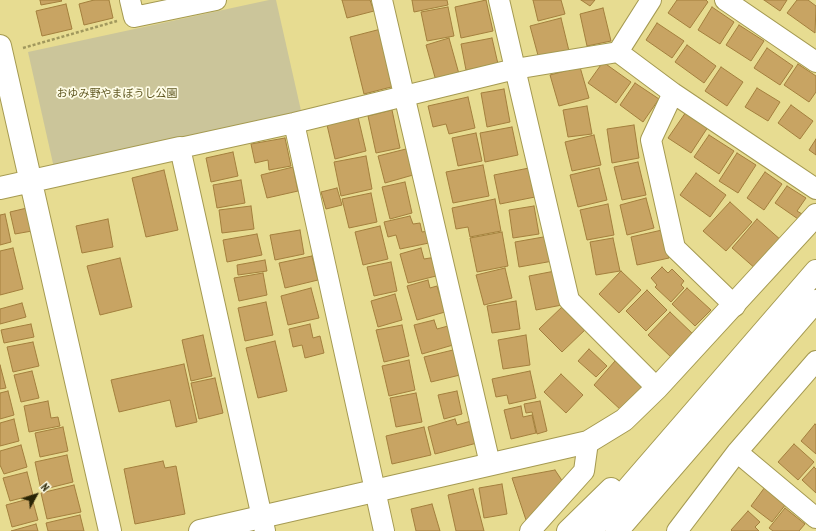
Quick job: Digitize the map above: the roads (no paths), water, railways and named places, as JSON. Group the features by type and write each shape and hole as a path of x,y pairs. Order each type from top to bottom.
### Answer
{"street":[{"path":"132,8 216,0"},
{"path":"382,0 490,464"},
{"path":"499,0 569,300 657,388"},
{"path":"618,52 651,0"},
{"path":"725,0 816,62"},
{"path":"0,46 110,531"},
{"path":"0,188 294,123 515,69 618,52 673,93 816,189"},
{"path":"673,93 651,140 675,248 734,306"},
{"path":"294,123 384,531"},
{"path":"180,148 264,524"},
{"path":"200,531 264,524 374,490 588,442 624,420 657,388 734,306 816,215"},
{"path":"591,531 816,271"},
{"path":"617,531 816,301"},
{"path":"677,531 737,452 816,361"},
{"path":"568,531 662,439 682,427"},
{"path":"530,531 584,471 588,442"},
{"path":"737,452 816,518"},
{"path":"628,531 643,500"}],"park label":[{"name":"おゆみ野やまぼうし公園","path":"117,94"}]}
